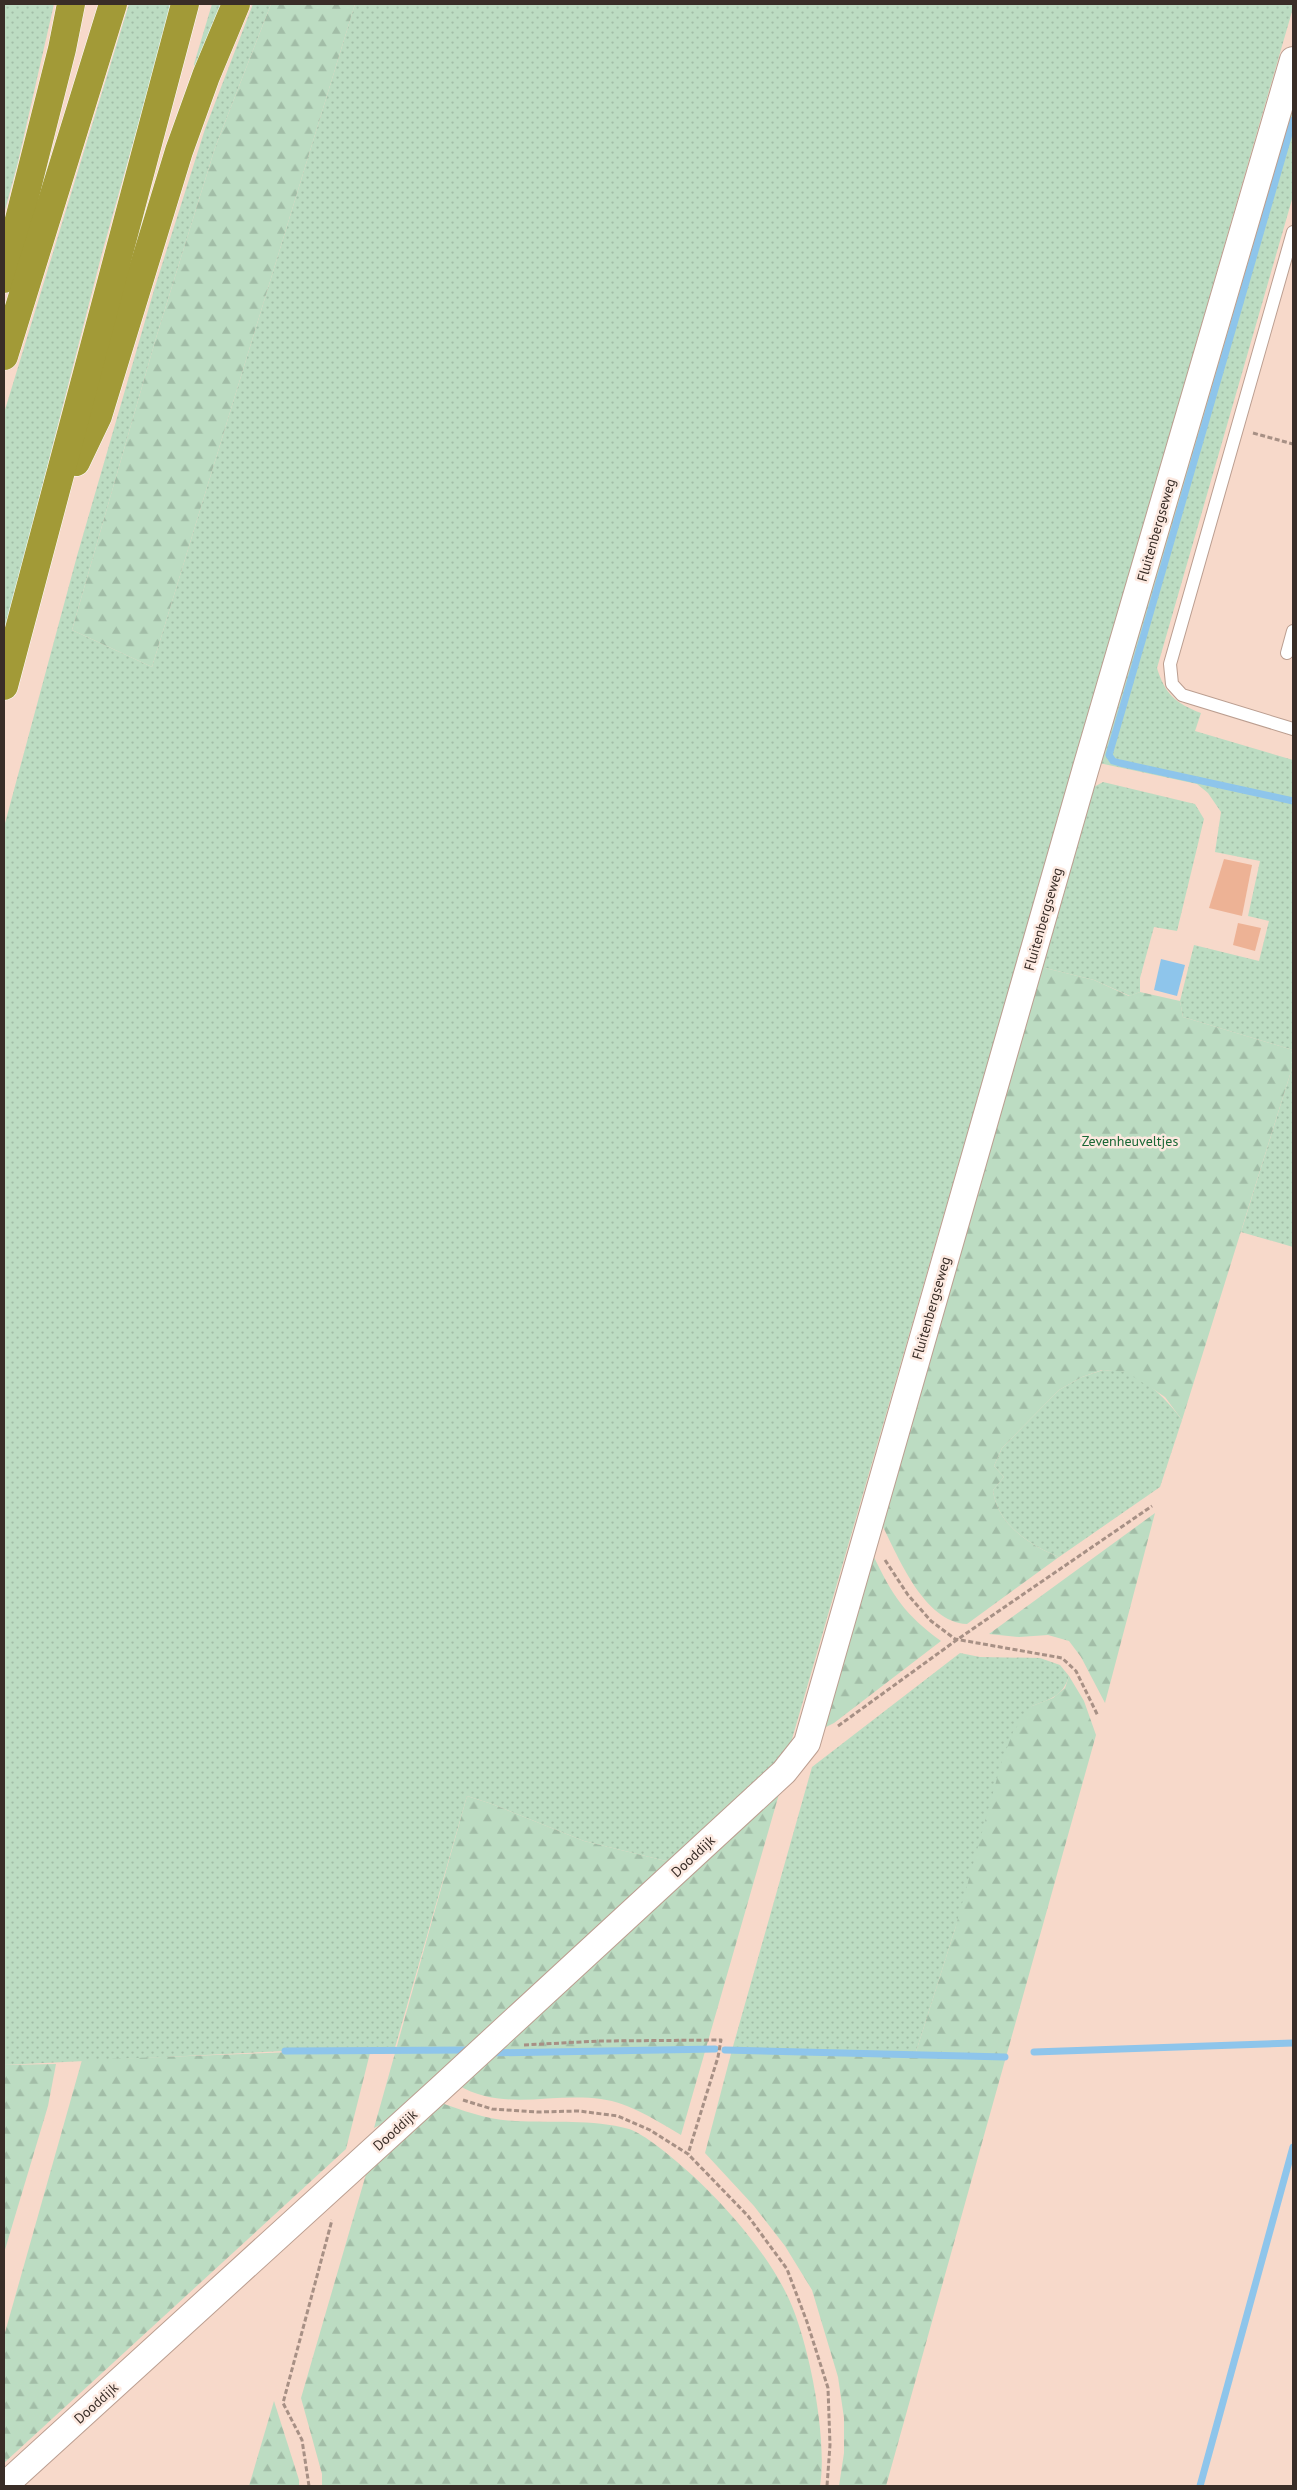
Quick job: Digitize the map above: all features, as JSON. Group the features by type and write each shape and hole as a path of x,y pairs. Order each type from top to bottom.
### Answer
{"highway":[{"path":"4,279 62,49 70,4"},
{"path":"4,356 112,4"},
{"path":"4,686 185,4"},
{"path":"47,522 98,416 179,151 206,76 236,4"}],"street":[{"name":"Fluitenbergseweg","path":"784,1772 803,1751 811,1736 867,1533 1085,771 1293,60"},
{"name":"Dooddijk","path":"4,2486 440,2089 784,1772"}],"lane":[{"path":"1293,232 1170,664 1172,684 1182,695 1293,729"},
{"path":"1287,653 1293,631"}],"path":[{"path":"1237,428 1293,444"},
{"path":"834,1728 958,1639 1152,1506"},
{"path":"867,1533 908,1596 931,1621 958,1639 1062,1658 1076,1671 1098,1716"},
{"path":"489,2044 508,2046 599,2041 721,2040 718,2057 688,2154"},
{"path":"440,2089 455,2097 492,2109 537,2112 579,2111 618,2116 650,2130 688,2154 748,2216 787,2269 807,2322 828,2388 830,2445 828,2486"},
{"path":"309,2486 302,2440 283,2403 334,2214"}],"green space":[{"path":"4,4 54,4 18,162 4,214"},
{"path":"129,4 172,4 102,253 4,635 4,413"},
{"path":"212,4 227,4 195,68 194,64"},
{"path":"253,4 271,4 215,148 156,338 72,630 152,667 355,4 1293,4 1293,8 788,1753 670,1862 584,1841 492,1804 467,1796 394,2051 285,2051 4,2065 4,827 77,556 154,290 205,129"},
{"path":"271,4 355,4 152,667 72,630 156,338 215,148"},
{"path":"1293,77 1293,196 1157,668 1164,685 1172,696 1184,705 1201,713 1195,731 1293,760 1293,1050 1183,1017 1180,1001 1194,945 1259,961 1269,921 1248,916 1260,861 1215,852 1221,812 1208,793 1197,784 1099,763"},
{"path":"1103,782 1195,804 1204,819 1177,931 1154,927 1140,978 1140,992 1130,996 1094,980 1041,967 1092,788"},
{"name":"Zevenheuveltjes","path":"1041,967 1094,980 1129,996 1140,992 1180,1001 1183,1017 1293,1050 1293,1065 1182,1420 1165,1397 1125,1372 1102,1370 1082,1377 1059,1390 1002,1448 994,1466 1004,1477 993,1490 1001,1513 1016,1532 1037,1546 1059,1557 967,1624 952,1621 938,1612 926,1600 905,1570 882,1525"},
{"path":"1293,1065 1293,1247 1241,1232"},
{"path":"1103,1370 1126,1372 1143,1381 1170,1405 1182,1420 1160,1487 1059,1557 1026,1539 1008,1523 996,1502 993,1490 1004,1477 994,1466 1002,1448 1059,1390 1082,1377"},
{"path":"1155,1513 1105,1703 1081,1657 1069,1641 1048,1635 1019,1637 989,1634"},
{"path":"873,1555 893,1593 918,1622 941,1641 834,1723 824,1728"},
{"path":"960,1653 980,1657 1040,1658 1060,1665 1069,1676 1060,1692 1050,1699 1032,1706 955,1929 915,2055 732,2050 812,1767"},
{"path":"1069,1676 1084,1701 1096,1735 886,2486 839,2486 844,2453 844,2418 838,2377 812,2290 785,2246 754,2206 705,2153 732,2050 915,2055 955,1929 1001,1764 1013,1732 1032,1706 1053,1698 1065,1688"},
{"path":"779,1794 681,2135 643,2113 612,2101 583,2097 528,2100 492,2098 458,2085"},
{"path":"467,1796 492,1804 584,1841 670,1862 384,2123 374,2128"},
{"path":"371,2049 346,2149 4,2463 4,2336 82,2060"},
{"path":"56,2064 48,2106 4,2253 4,2065"},
{"path":"439,2102 495,2119 601,2124 635,2131 665,2152 712,2194 740,2225 765,2258 785,2291 793,2310 808,2359 819,2415 822,2466 820,2486 322,2486 322,2474 301,2398 369,2164"},
{"path":"274,2401 299,2480 299,2486 249,2486"}],"water":[{"path":"1161,959 1185,965 1177,996 1154,990"}],"building":[{"path":"1224,859 1252,865 1242,916 1209,908"},
{"path":"1238,923 1261,928 1255,951 1233,945"}],"waterway":[{"path":"1293,120 1109,755 1113,761 1120,763 1293,801"},
{"path":"1034,2052 1293,2043"},
{"path":"488,2053 715,2049"},
{"path":"285,2051 471,2050"},
{"path":"725,2050 1005,2057"},
{"path":"1200,2486 1293,2147"}]}
